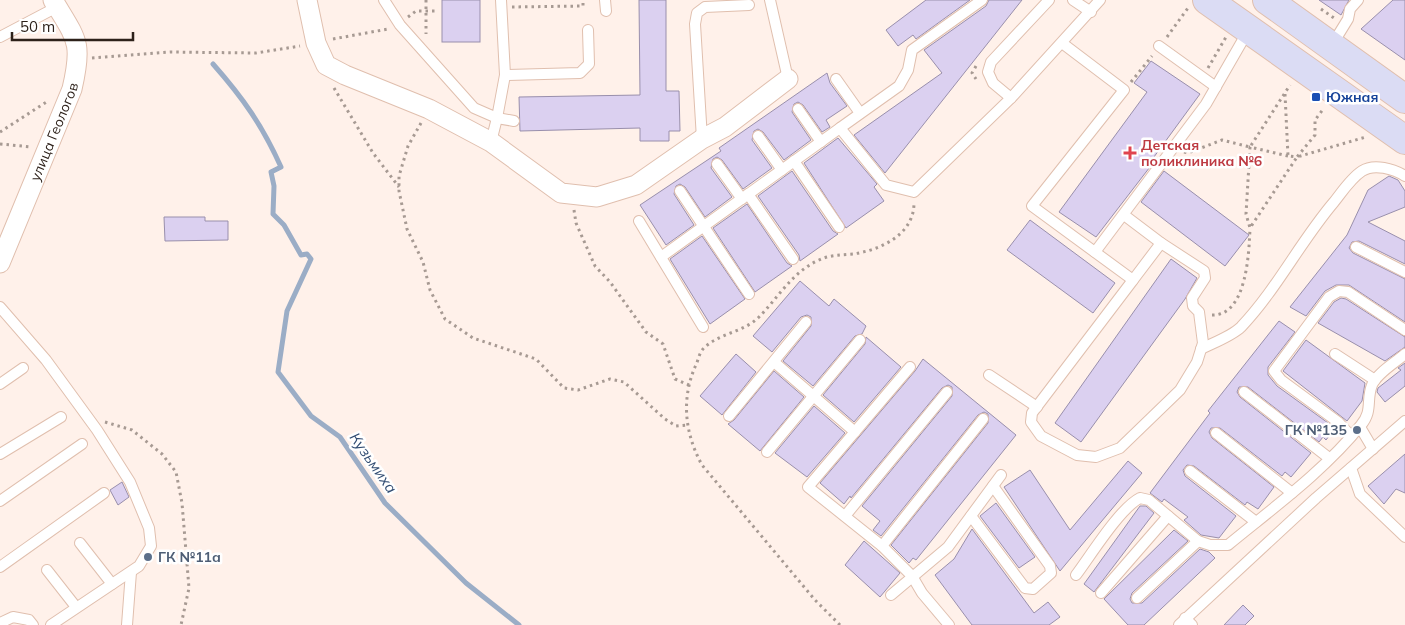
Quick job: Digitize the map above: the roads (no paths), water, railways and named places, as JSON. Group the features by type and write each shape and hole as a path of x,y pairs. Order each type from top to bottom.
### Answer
{"main road":[{"path":"1267,0 1405,99"},
{"path":"1198,3 1238,32 1405,140"}],"street":[{"path":"307,0 316,43 326,65 429,110 491,142 561,193 597,197 636,185 702,139 725,127 788,79"},
{"name":"улица Геологов","path":"1,253 72,89 79,60 77,41 55,3"}],"lane":[{"path":"384,0 396,27 426,54 474,108 498,118 514,121"},
{"path":"605,0 606,11"},
{"path":"770,0 788,79"},
{"path":"661,258 899,86 908,70 912,50 982,0"},
{"path":"1011,98 993,83 988,72 991,62 1049,0"},
{"path":"1073,0 1091,12"},
{"path":"840,128 886,186 914,192 1011,98 1100,0"},
{"path":"1331,46 1348,20 1350,9 1358,0"},
{"path":"0,37 55,3"},
{"path":"491,142 498,118 505,74 501,4"},
{"path":"702,139 695,24 697,13 705,7 749,5"},
{"path":"505,74 580,73 589,64 588,30"},
{"path":"1096,252 1206,104 1216,88 1238,32"},
{"path":"1062,43 1124,90 1032,206 1133,280"},
{"path":"1160,46 1216,88"},
{"path":"836,79 860,113"},
{"path":"798,109 821,142"},
{"path":"758,136 782,170"},
{"path":"794,161 839,227"},
{"path":"717,164 793,258"},
{"path":"1201,349 1239,329 1280,279 1316,223 1363,170 1380,167 1405,176"},
{"path":"680,191 749,294"},
{"path":"1124,215 1204,272 1205,278 1192,298 1193,306 1199,312 1203,343 1197,362 1180,390 1120,448 1096,456 1077,455 1041,436 1031,422 1032,413 1161,243"},
{"path":"639,221 703,327"},
{"path":"1356,247 1405,272"},
{"path":"1352,436 1338,422 1281,380 1274,370 1324,305 1339,290 1348,292 1405,330"},
{"path":"0,307 46,360 92,422 130,482 148,528 151,546 139,566 51,625"},
{"path":"729,416 806,322"},
{"path":"767,452 860,340"},
{"path":"1335,354 1375,380"},
{"path":"1076,575 1132,502 1140,498 1149,500 1198,541 1210,545 1228,545 1292,493 1352,436 1368,416 1371,386 1375,380 1405,354"},
{"path":"774,362 854,432"},
{"path":"910,366 808,487 882,546 914,578 922,593 948,625"},
{"path":"0,384 23,368"},
{"path":"989,375 1037,407"},
{"path":"845,516 947,392"},
{"path":"1244,392 1329,458"},
{"path":"0,454 61,417"},
{"path":"882,546 983,419"},
{"path":"1185,623 1351,468 1405,422"},
{"path":"1360,427 1373,449"},
{"path":"1216,433 1292,493"},
{"path":"0,502 82,444"},
{"path":"1351,468 1360,494 1405,537"},
{"path":"1190,471 1256,522"},
{"path":"891,595 914,578 948,547 1002,475"},
{"path":"971,516 1025,588 1033,589 1052,572 1050,566 993,486"},
{"path":"0,566 104,493"},
{"path":"1101,593 1168,516"},
{"path":"1137,598 1198,541"},
{"path":"80,543 112,584"},
{"path":"47,570 76,608"},
{"path":"126,625 130,572"},
{"path":"0,623 13,617 29,620 33,625"}],"waterway":[{"name":"Кузьмиха","path":"213,64 234,89 267,138 281,167 271,172 274,186 273,214 284,225 301,255 307,254 311,259 287,311 278,372 311,416 340,437 385,503 466,583 519,625"}],"place":[{"name":"Южная","path":"1316,97"},
{"name":"Детская поликлиника №6","path":"1130,153"},
{"name":"ГК №135","path":"1357,430"},
{"name":"ГК №11а","path":"148,557"}]}
